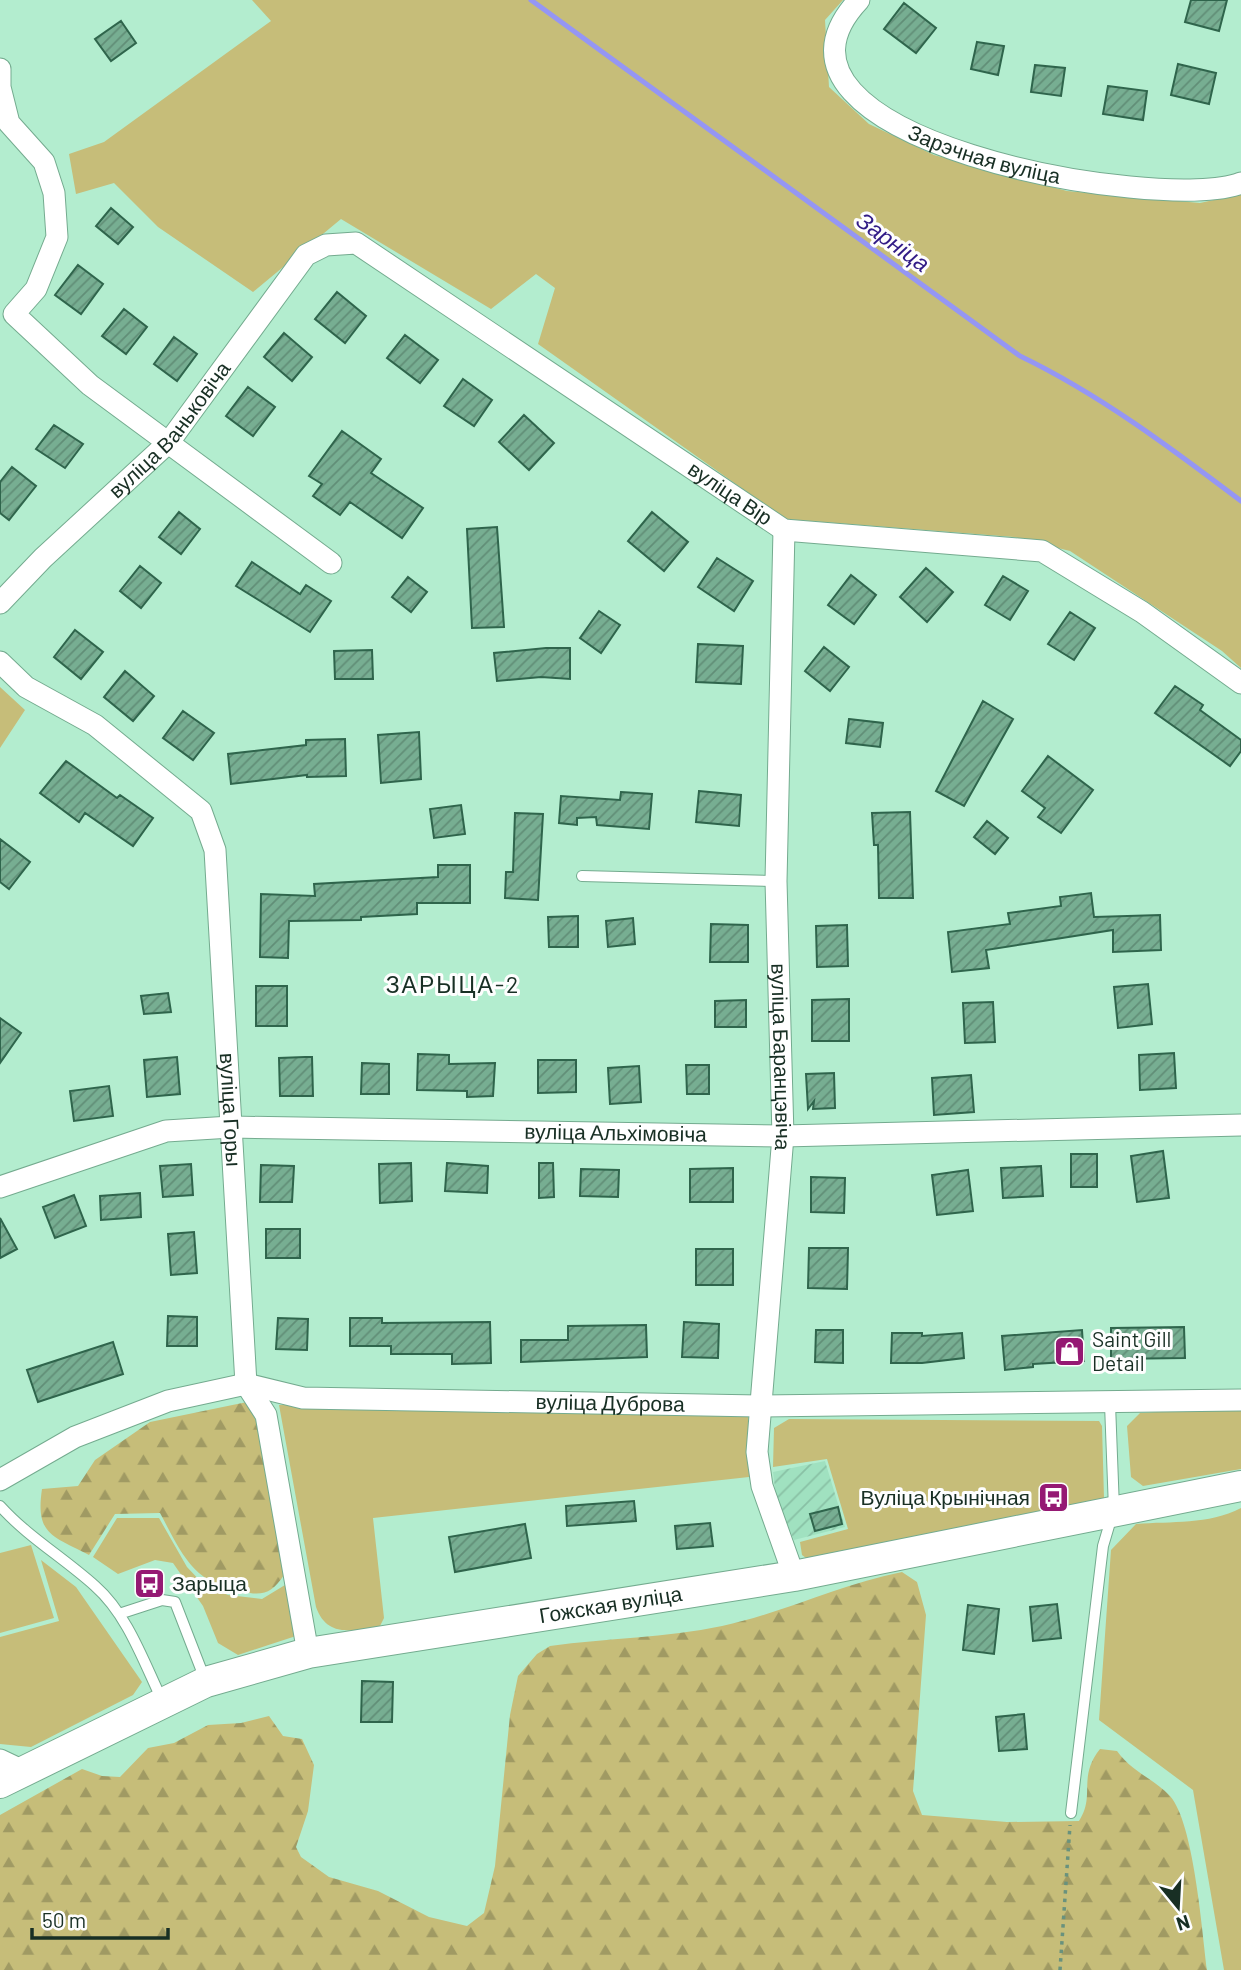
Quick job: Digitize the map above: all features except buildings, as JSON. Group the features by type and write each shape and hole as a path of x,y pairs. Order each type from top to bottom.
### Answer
{"street":[{"name":"Зарэчная вуліца","path":"859,0 841,25 833,44 834,65 846,89 889,120 950,151 1062,178 1115,184 1208,190 1241,183"},
{"path":"0,69 0,87 9,123 44,162 54,193 57,237 36,289 14,314 90,385 331,563"},
{"name":"вуліца Вір","path":"326,245 355,243 633,426 784,530 1042,551 1142,612 1241,683"},
{"name":"вуліца Ваньковіча","path":"0,603 43,558 169,442 306,255 326,245"},
{"name":"вуліца Баранцэвіча","path":"784,530 776,881 783,1136 757,1452 762,1486 794,1576"},
{"name":"вуліца Горы","path":"0,662 26,687 95,725 201,811 215,850 246,1384 266,1415 308,1653"},
{"name":"вуліца Альхімовіча","path":"0,1187 166,1131 231,1127 783,1136 1241,1125"},
{"name":"вуліца Дуброва","path":"0,1480 75,1437 168,1401 246,1384 303,1398 760,1406 1111,1404 1241,1400"},
{"name":"Гожская вуліца","path":"7,1771 206,1682 308,1653 794,1576 1114,1509 1241,1486"}],"lane":[{"path":"582,876 776,881"},
{"path":"1070,1814 1103,1546 1114,1509 1111,1404"},
{"path":"0,1506 17,1524 96,1587 119,1614 163,1702"},
{"path":"119,1614 162,1600 176,1602 206,1682"}],"path":[{"path":"1060,1970 1070,1814"}],"shaded area":[{"path":"825,1461 845,1527 794,1540 776,1497 773,1472"}],"green space":[{"path":"252,0 843,0 825,20 829,87 869,124 934,155 1067,191 1200,203 1241,194 1241,668 1222,651 1070,551 1014,537 785,519 538,344 555,288 536,274 491,309 341,219 253,292 158,227 114,183 76,194 69,154 104,142 271,21"},
{"path":"0,687 25,710 0,748"},
{"path":"247,1402 264,1438 284,1575 267,1592 257,1594 226,1588 201,1574 183,1554 160,1513 115,1514 89,1555 56,1538 44,1525 41,1516 42,1489 78,1486 95,1460 150,1422"},
{"path":"279,1405 748,1414 749,1477 373,1518 384,1618 380,1626 342,1630 327,1624 316,1607"},
{"path":"1220,1408 1241,1410 1241,1469 1143,1486 1131,1477 1127,1426 1140,1413"},
{"path":"789,1419 1099,1421 1102,1426 1104,1498 810,1561 802,1555 800,1542 848,1529 827,1459 773,1467 774,1428"},
{"path":"1241,1508 1241,1970 1224,1970 1193,1790 1099,1720 1111,1550 1136,1524 1203,1520"},
{"path":"117,1518 159,1518 187,1567 204,1585 228,1595 262,1599 285,1585 296,1636 238,1655 218,1643 203,1606 173,1563 155,1560 118,1574 93,1557"},
{"path":"31,1545 54,1618 0,1633 0,1553"},
{"path":"41,1560 76,1587 142,1682 133,1695 31,1747 0,1744 0,1637 59,1621"},
{"path":"902,1572 917,1582 926,1615 913,1791 922,1815 1007,1822 1079,1821 1084,1812 1089,1769 1093,1759 1100,1749 1117,1751 1129,1764 1170,1796 1178,1810 1196,1879 1207,1970 0,1970 0,1815 82,1769 102,1776 120,1777 148,1748 174,1743 208,1725 241,1723 269,1716 283,1736 302,1739 314,1765 308,1811 296,1847 301,1857 329,1877 378,1891 429,1917 467,1926 484,1913 495,1866 510,1715 518,1676 537,1654 550,1646 680,1633 722,1626"}],"waterway":[{"name":"Зарніца","path":"531,0 1020,356 1106,405 1241,501"}],"place":[{"name":"Saint Gill Detail","path":"1069,1352"},
{"name":"Вуліца Крынічная","path":"1053,1498"},
{"name":"Зарыца","path":"149,1584"}],"district":[{"name":"ЗАРЫЦА-2","path":"453,985"}]}
